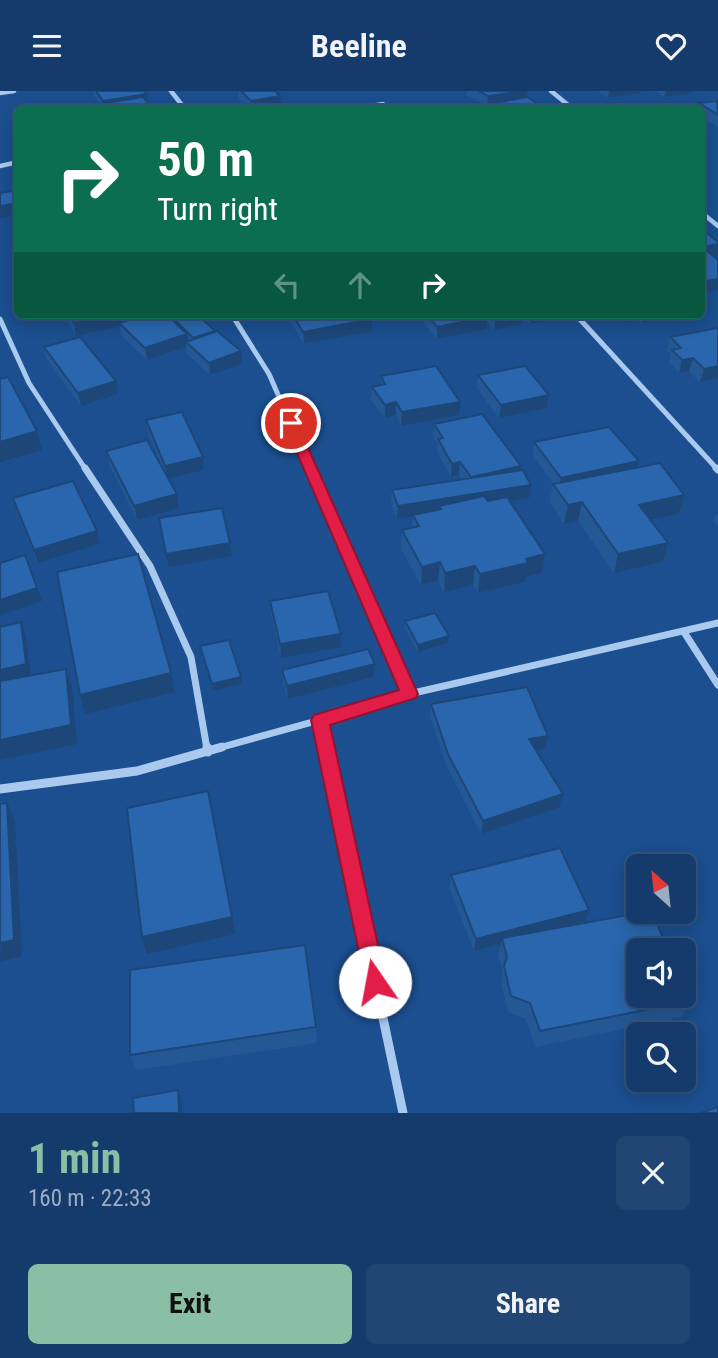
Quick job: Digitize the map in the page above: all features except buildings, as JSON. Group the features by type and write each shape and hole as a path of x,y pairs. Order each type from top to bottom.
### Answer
{"street":[{"path":"0,93 14,91"},
{"path":"171,91 182,105"},
{"path":"551,91 568,105"},
{"path":"0,319 29,383 150,566 191,657 208,752"},
{"path":"235,319 269,374 410,694"},
{"path":"580,319 718,470"},
{"path":"0,789 136,771 371,708 410,694 718,623"},
{"path":"684,632 718,685"},
{"path":"320,720 403,1113"}],"route":[{"path":"291,423 410,694 371,708 320,720 375,982"}]}
